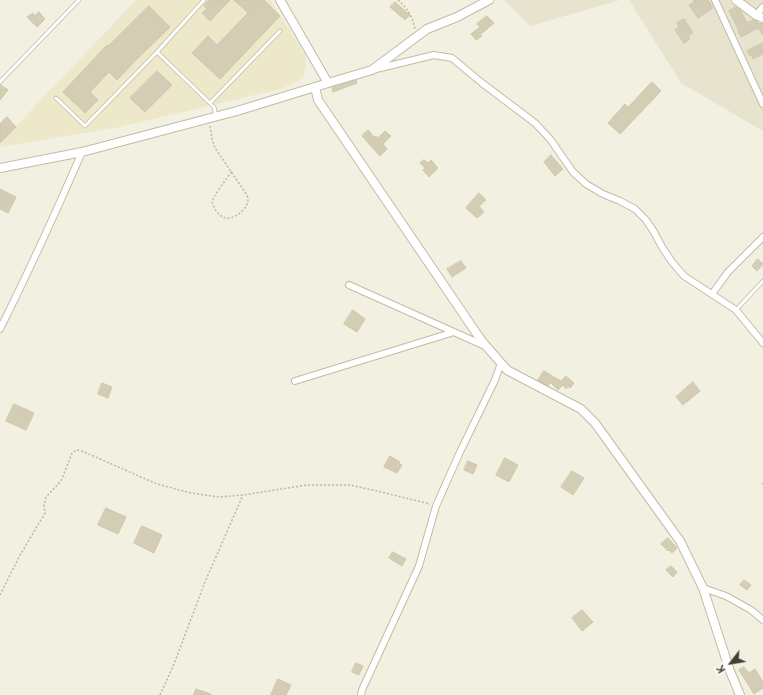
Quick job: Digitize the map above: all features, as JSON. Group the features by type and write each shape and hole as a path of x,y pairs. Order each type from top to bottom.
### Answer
{"street":[{"path":"280,0 328,83"},
{"path":"372,70 427,29 457,17 489,0"},
{"path":"714,0 763,104"},
{"path":"736,0 759,16 763,7"},
{"path":"0,168 82,152 212,117 372,70 434,55 452,58 482,84 535,123 550,139 574,172 586,184 635,209 646,220 662,247 680,272 736,310 763,343"},
{"path":"315,87 318,100 481,340 507,370 581,409 595,423 680,541 703,588 730,671 740,695"},
{"path":"0,329 16,298 82,152"},
{"path":"712,294 728,272 763,237"},
{"path":"350,285 487,347"},
{"path":"295,381 454,332"},
{"path":"361,695 419,566 436,506 495,380 501,363"},
{"path":"703,588 726,596 751,610 763,620"}],"lane":[{"path":"0,82 79,0"},
{"path":"56,98 85,126 157,52 204,0"},
{"path":"210,103 280,31"},
{"path":"157,52 214,107 212,117"},
{"path":"736,310 763,281"}],"path":[{"path":"398,0 407,8 414,23 417,36"},
{"path":"212,117 212,139 215,148 232,171 248,197 246,206 238,214 232,218 226,218 220,216 212,203 214,196 232,171"},
{"path":"0,595 19,557 45,513 44,505 46,497 61,480 72,453 77,450 82,450 157,484 191,493 219,497 243,495 307,485 350,485 436,506"},
{"path":"160,695 174,664 205,582 243,495"}],"shaded area":[{"path":"136,0 270,0 306,56 304,78 284,88 120,127 0,147 0,143"},
{"path":"504,0 620,0 530,26"},
{"path":"629,0 763,0 763,17 757,23 763,26 763,131 681,83"}],"building":[{"path":"209,0 230,0 210,21 202,13 207,9 204,6"},
{"path":"234,0 264,0 280,16 220,79 192,53 208,36 217,45 248,13"},
{"path":"693,0 708,0 713,8 698,18 689,5 695,2"},
{"path":"395,2 410,15 405,20 390,7"},
{"path":"149,6 170,27 117,80 109,72 90,92 98,100 85,113 63,92 107,45 108,46"},
{"path":"736,7 740,10 747,23 753,20 757,21 758,24 763,23 763,35 758,28 741,37 729,11"},
{"path":"39,12 45,19 37,27 27,17 33,13 35,16"},
{"path":"487,16 494,23 480,35 482,36 476,40 471,34 480,27 477,24"},
{"path":"684,19 693,33 688,36 690,39 684,43 675,30 679,27 677,23"},
{"path":"763,43 763,54 753,59 752,55 750,56 747,51"},
{"path":"157,71 172,85 145,112 130,98"},
{"path":"356,80 357,83 333,92 332,88"},
{"path":"652,82 661,91 620,134 608,123 625,104 628,107"},
{"path":"0,85 8,90 0,100"},
{"path":"7,117 16,127 0,143 0,124"},
{"path":"368,130 374,137 376,136 378,138 385,131 391,136 383,144 387,149 380,156 362,136"},
{"path":"551,155 563,169 555,176 544,162"},
{"path":"424,160 428,163 431,160 438,168 429,177 423,170 425,168 420,163"},
{"path":"0,189 16,197 8,213 0,209"},
{"path":"479,193 486,200 479,206 484,212 477,218 466,208"},
{"path":"758,259 763,264 757,271 752,266"},
{"path":"461,261 466,268 452,277 447,269"},
{"path":"353,310 365,319 357,332 344,324"},
{"path":"544,371 561,381 566,376 574,383 570,388 568,386 566,389 563,385 558,390 550,382 548,386 538,380"},
{"path":"693,382 700,391 683,405 676,397"},
{"path":"102,383 112,387 108,398 98,394"},
{"path":"14,404 34,413 26,430 6,421"},
{"path":"390,456 402,465 397,473 384,467"},
{"path":"505,458 518,465 509,482 496,475"},
{"path":"468,461 477,465 473,474 464,470"},
{"path":"572,471 584,478 573,495 561,487"},
{"path":"106,508 126,517 118,534 98,525"},
{"path":"142,526 162,535 154,553 134,543"},
{"path":"668,538 677,548 672,553 661,544"},
{"path":"393,552 406,559 402,566 389,558"},
{"path":"671,566 677,572 673,577 666,570"},
{"path":"744,580 751,585 747,590 740,585"},
{"path":"582,610 593,622 582,631 572,618"},
{"path":"356,663 363,666 359,675 352,672"},
{"path":"744,667 749,673 755,669 763,682 763,688 754,694 739,670"},
{"path":"278,679 291,685 286,695 271,695"},
{"path":"196,689 211,694 211,695 194,695"}]}
